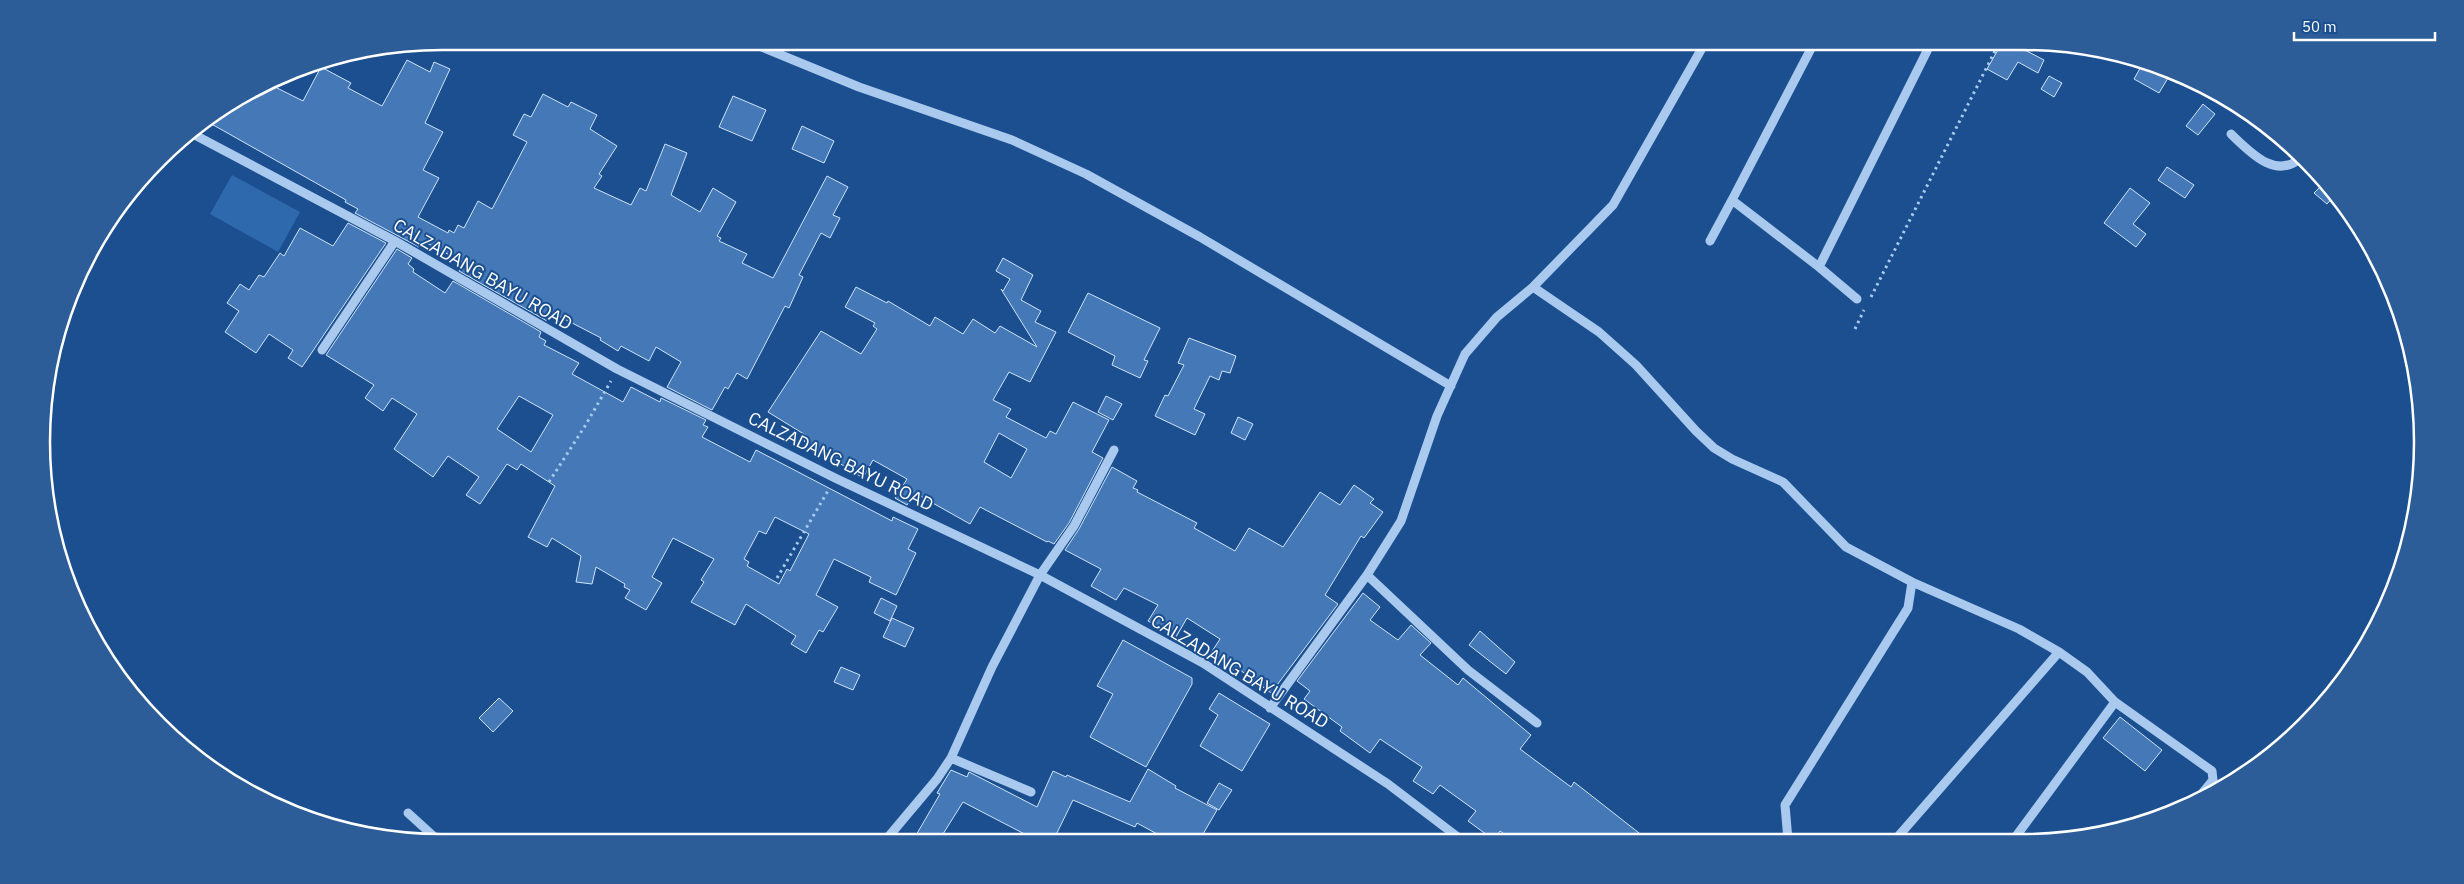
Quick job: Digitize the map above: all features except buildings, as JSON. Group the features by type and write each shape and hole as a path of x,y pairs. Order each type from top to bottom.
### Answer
{"street":[{"path":"769,50 859,87 1012,140 1086,174 1200,237 1451,386"},
{"path":"1270,708 1367,575 1401,521 1437,416 1465,354 1484,330 1515,300 1533,287 1613,205 1701,50"},
{"path":"1710,241 1810,50"},
{"path":"1819,267 1928,50"},
{"path":"2231,134 2258,160 2278,167 2290,166 2296,162"},
{"name":"CALZADANG BAYU ROAD","path":"197,136 395,242 617,369 835,478 1040,575 1203,663 1388,784 1454,834"},
{"path":"1732,200 1819,267 1857,300"},
{"path":"322,350 395,242"},
{"path":"1533,287 1600,332 1636,365 1714,448 1732,459 1783,482 1846,546 1912,582 2019,629 2059,652 2087,672 2115,702 2212,771 2213,780 2207,787"},
{"path":"891,834 937,779 952,758 992,667 1040,575 1074,526 1114,450"},
{"path":"1367,575 1468,670 1536,723"},
{"path":"1787,834 1785,805 1908,608 1912,582"},
{"path":"1900,834 2059,652"},
{"path":"2018,834 2115,702"},
{"path":"952,758 1031,792"},
{"path":"408,813 431,834"}],"path":[{"path":"1855,329 1995,50"},
{"path":"549,482 585,426 617,369"},
{"path":"777,578 835,478"}],"shaded area":[{"path":"232,175 300,212 278,252 210,214"}]}
